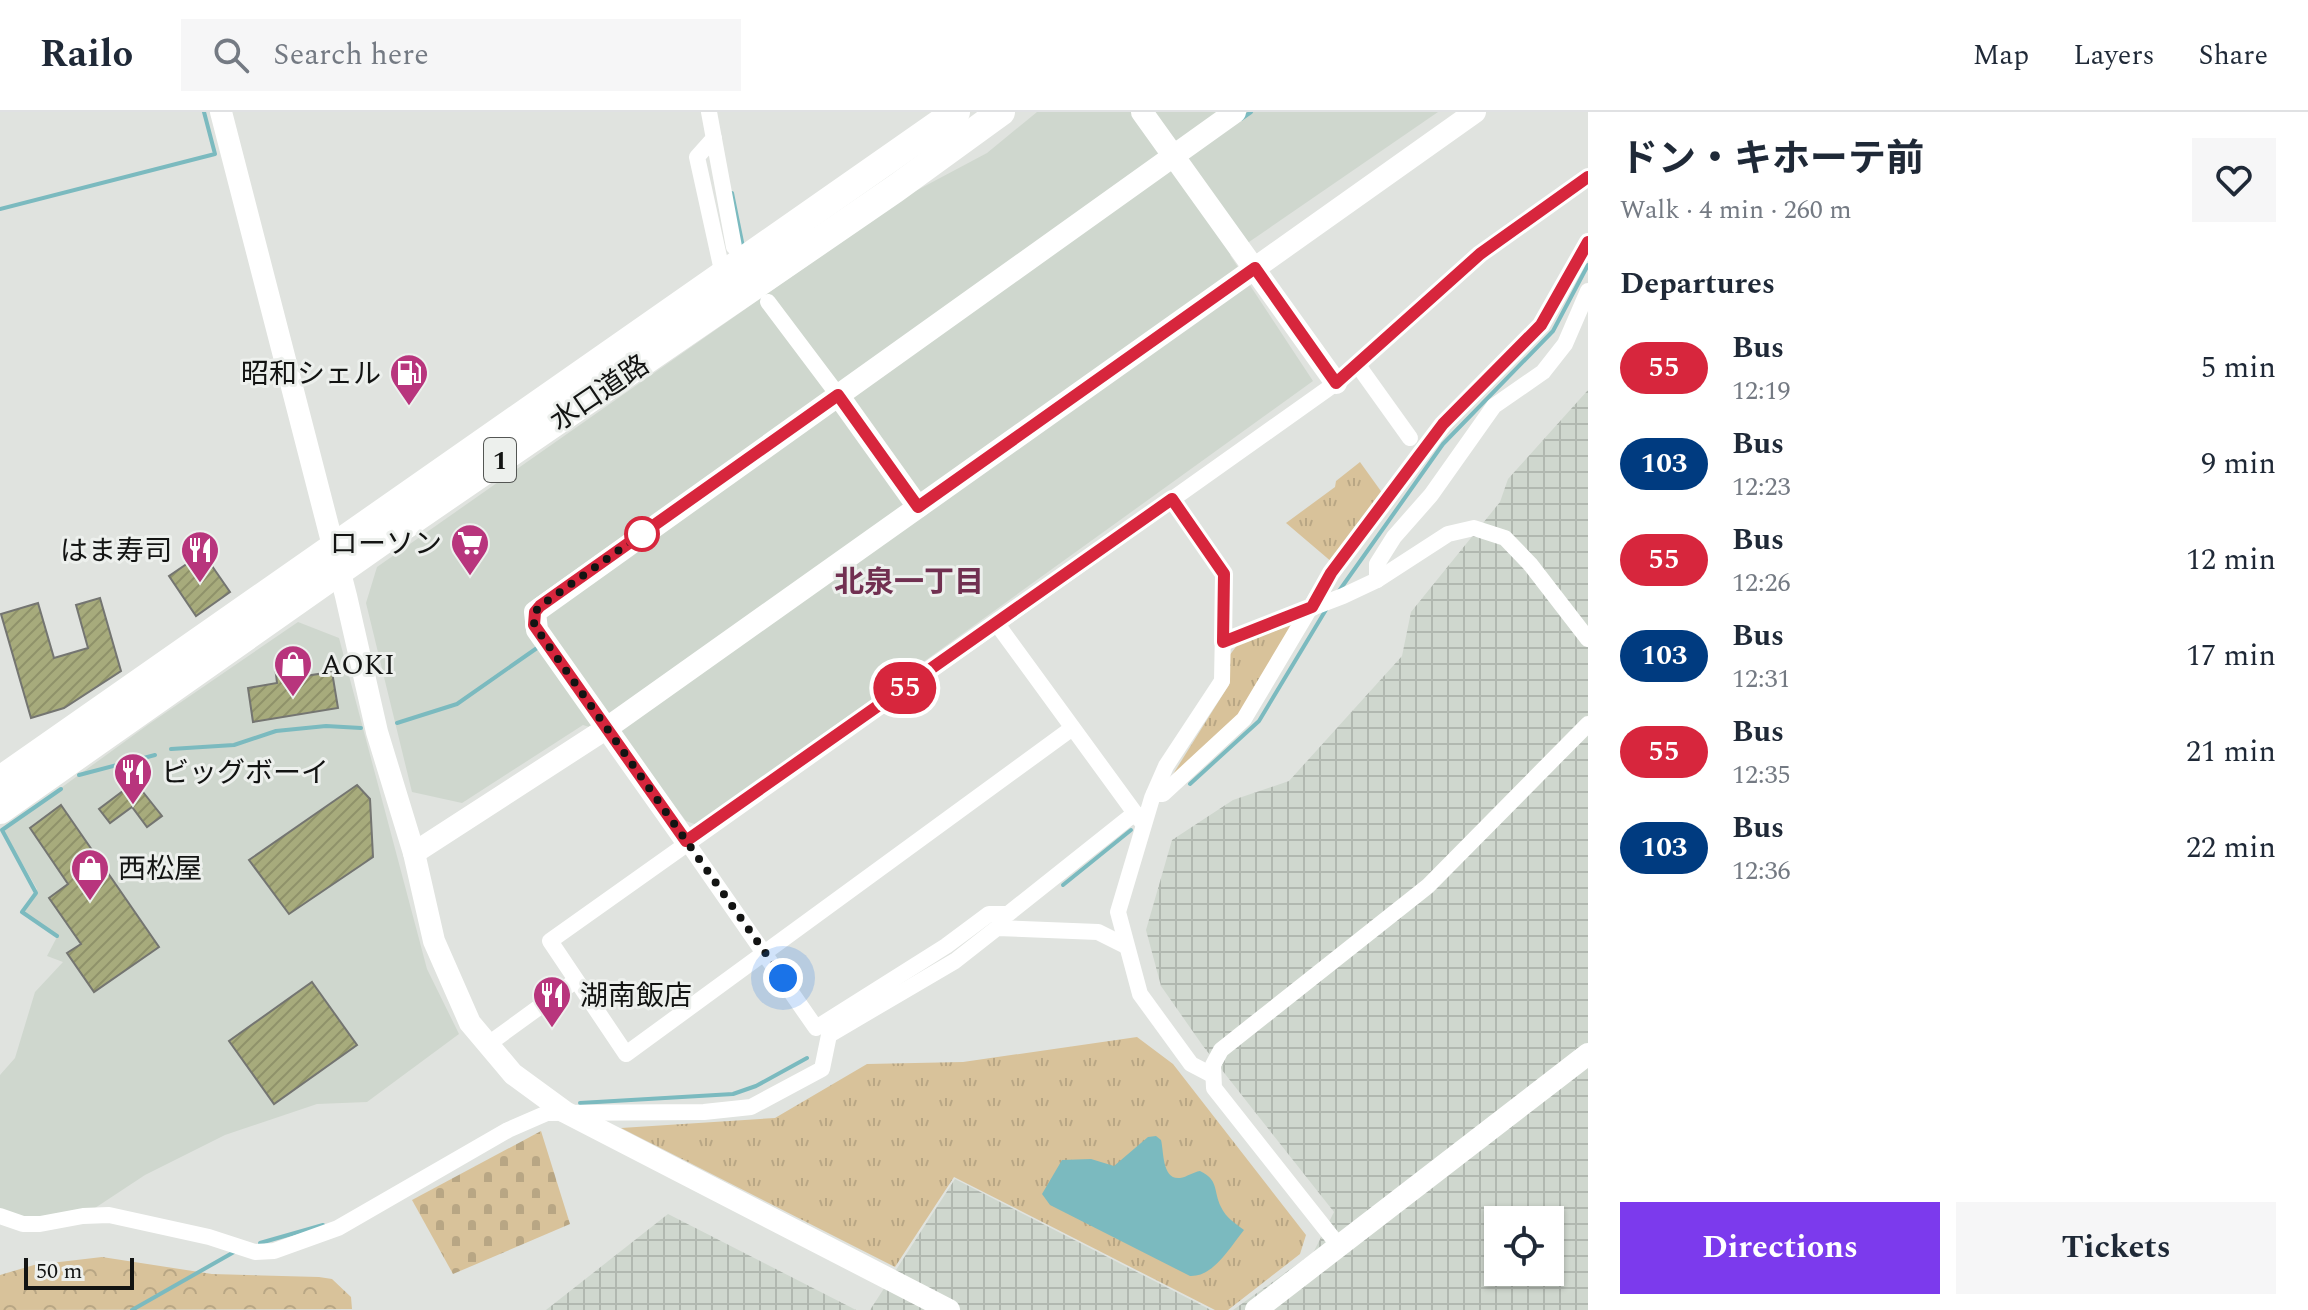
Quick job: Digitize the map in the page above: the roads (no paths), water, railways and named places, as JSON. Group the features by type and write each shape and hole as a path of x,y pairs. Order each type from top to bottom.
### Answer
{"highway":[{"name":"水口道路","path":"0,810 723,275 956,112"},
{"name":"水口道路","path":"0,780 895,189 1001,112"}],"street":[{"path":"221,112 337,560 377,732 414,853 434,941 470,1023 513,1074 565,1112 662,1165 949,1310"},
{"path":"709,112 734,247"},
{"path":"1142,112 1336,383"},
{"path":"1124,945 1098,932 984,928 816,1028 537,630 535,612 1235,112"},
{"path":"414,853 607,728 1475,112"},
{"path":"714,138 697,157 723,275"},
{"path":"1071,729 626,1054 550,941 686,841 1336,383 1480,254 1588,177"},
{"path":"1154,794 1163,794 1244,719 1316,606 1331,573 1443,424 1469,395 1525,344 1547,318 1588,242"},
{"path":"1377,580 1377,564 1394,537 1431,495 1494,406 1543,372 1565,344 1588,291"},
{"path":"768,302 918,507"},
{"path":"1357,364 1410,438"},
{"path":"1172,499 1224,574 1222,681 1166,766 1139,819 1118,912 1132,976 1149,1010 1191,1064 1212,1075"},
{"path":"1223,642 1343,596 1377,580 1448,534 1474,528 1505,538 1530,564 1588,639"},
{"path":"997,624 1139,819"},
{"path":"1339,1246 1214,1088 1213,1065 1221,1050 1428,886 1588,724"},
{"path":"0,1216 23,1224 40,1224 109,1215 209,1237 255,1252 274,1251 338,1228 508,1130 547,1113 704,1112 751,1107 822,1069 829,1035 955,961 984,928 989,914 1008,914 1139,819"},
{"path":"487,1045 575,981"},
{"path":"1256,1310 1588,1054"}],"water":[{"path":"1156,1136 1161,1140 1170,1175 1180,1178 1200,1171 1206,1174 1213,1182 1223,1211 1244,1230 1221,1260 1199,1275 1190,1276 1050,1205 1042,1194 1062,1160 1091,1159 1114,1166 1148,1137"}],"waterway":[{"path":"0,209 215,154 204,112"},
{"path":"1241,119 1251,112"},
{"path":"732,193 743,247"},
{"path":"1339,591 1443,444 1553,331 1588,265"},
{"path":"1190,784 1259,721 1327,608"},
{"path":"397,723 457,704 537,648"},
{"path":"171,749 234,745 276,731 326,726 361,728"},
{"path":"79,775 155,755"},
{"path":"57,936 22,912 36,893 2,830 61,789"},
{"path":"1063,885 1131,830"},
{"path":"580,1103 733,1094 756,1086 807,1058"},
{"path":"260,1243 323,1225"},
{"path":"132,1310 234,1252"}],"place":[{"name":"昭和シェル","path":"409,407"},
{"name":"ローソン","path":"470,577"},
{"name":"はま寿司","path":"200,584"},
{"name":"AOKI","path":"293,698"},
{"name":"ビッグボーイ","path":"133,806"},
{"name":"西松屋","path":"90,902"},
{"name":"湖南飯店","path":"552,1029"}],"district":[{"name":"北泉一丁目","path":"909,582"}]}
